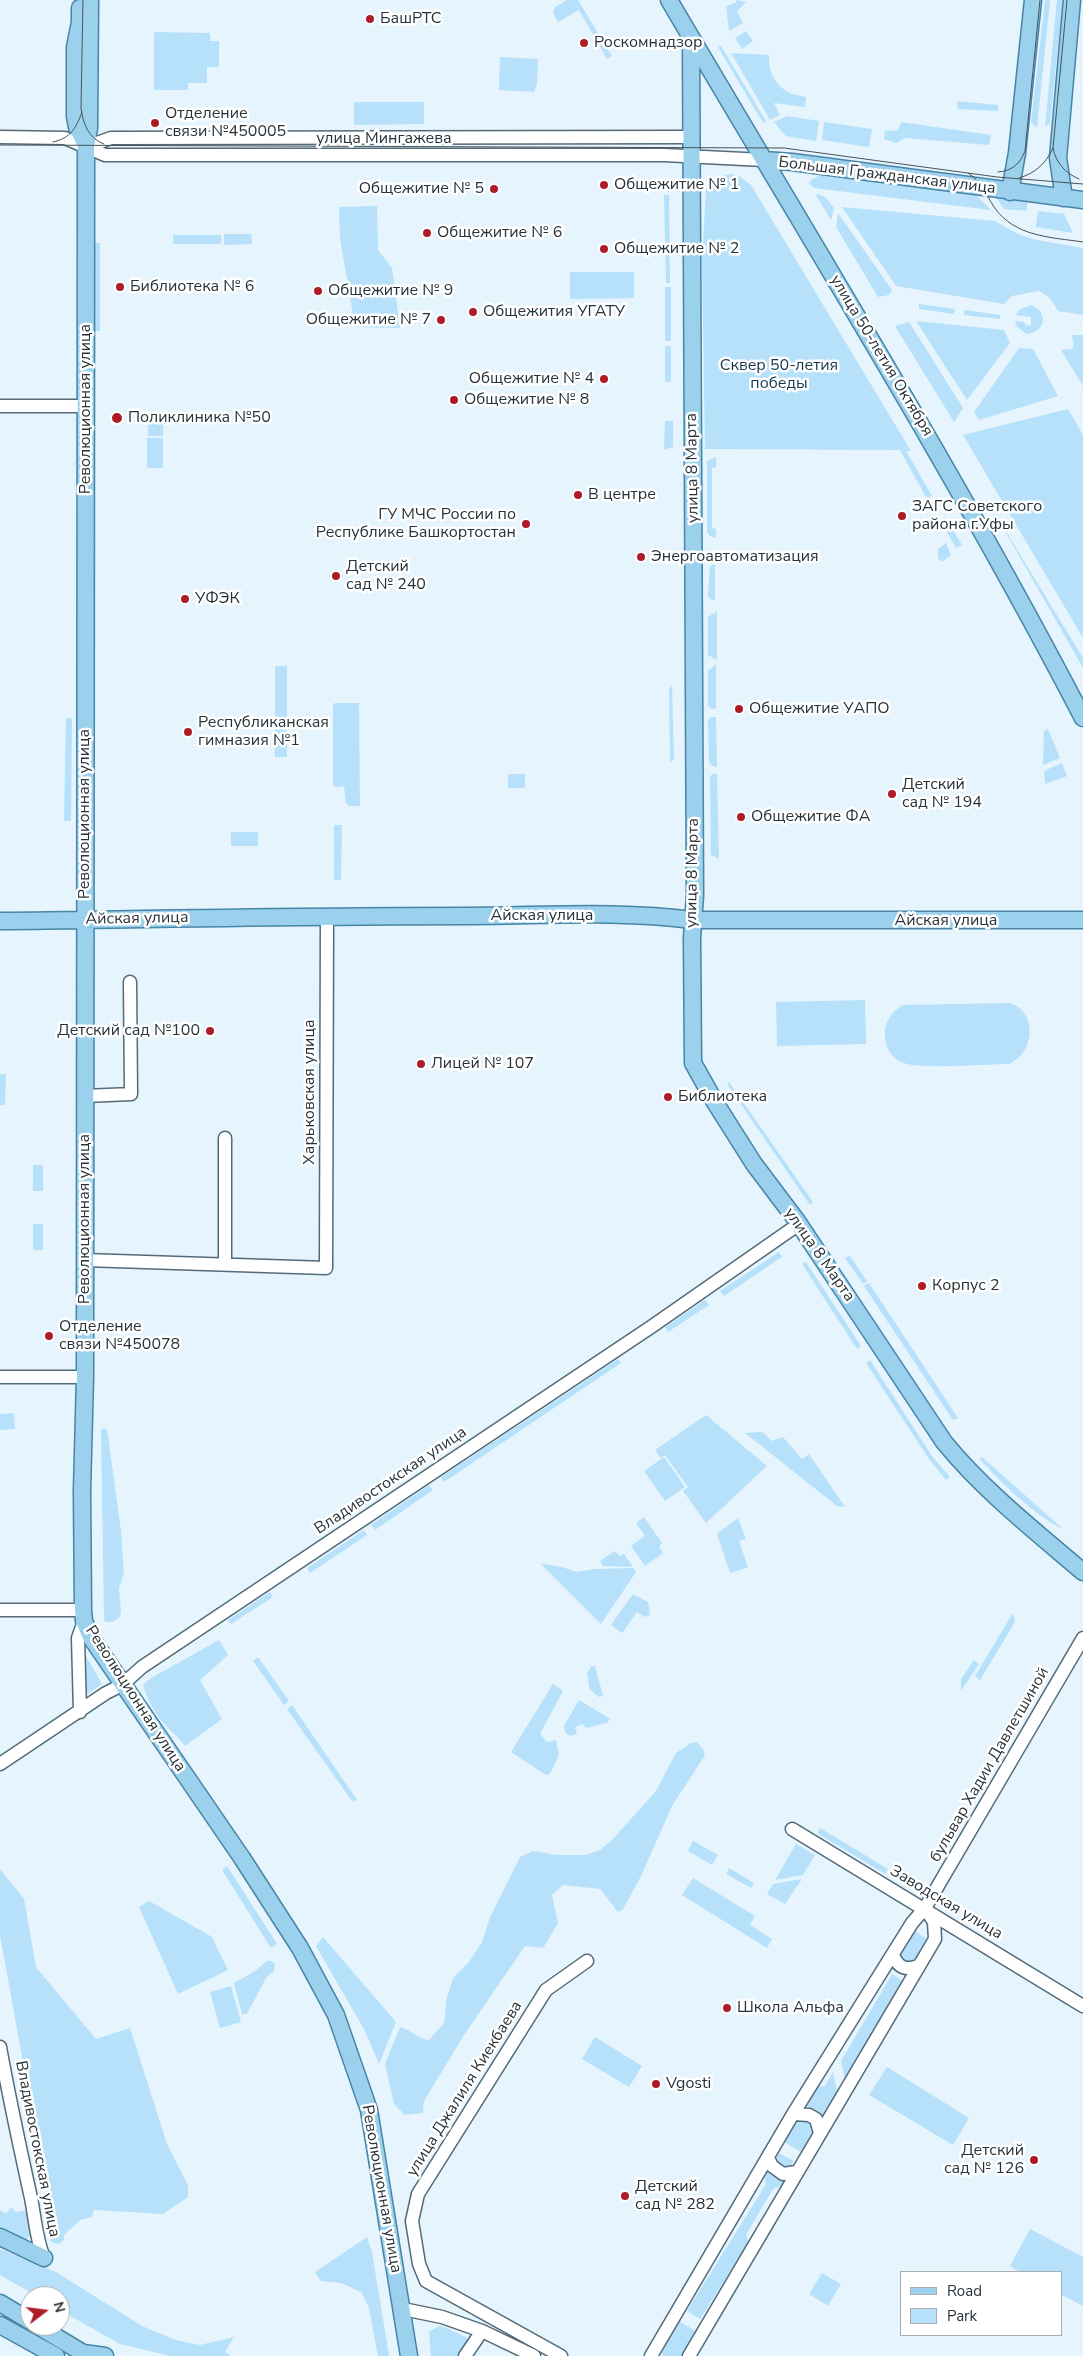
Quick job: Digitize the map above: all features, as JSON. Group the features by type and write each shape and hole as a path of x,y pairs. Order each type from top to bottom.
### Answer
{"main road":[{"path":"80,0 80,22 74,47 75,116 77,127 86,146"},
{"name":"Революционная улица","path":"90,0 89,128 86,146 85,1376 82,1491 84,1615 92,1640 242,1858 300,1948 336,2015 369,2110 409,2356"},
{"name":"улица 50-летия Октября","path":"669,0 888,365 1052,657 1083,718"},
{"path":"1010,192 1017,153 1033,0"},
{"path":"1064,198 1058,161 1072,0"},
{"name":"улица 8 Марта","path":"691,38 695,895 693,920 693,1062 709,1094 740,1142 799,1224 944,1442 959,1460 1031,1528 1083,1572"},
{"name":"Большая Гражданская улица","path":"764,160 1083,200"},
{"path":"1052,657 1083,705"},
{"name":"Айская улица","path":"0,921 327,916 609,915 669,917 693,920 1083,920"},
{"path":"0,2237 44,2258"},
{"path":"0,2303 20,2315"},
{"path":"0,2325 56,2356"},
{"path":"55,2336 86,2354 106,2356"}],"street":[{"path":"47,137 61,131 75,116"},
{"path":"0,136 65,138 86,146 111,138 690,137"},
{"name":"улица Мингажева","path":"86,146 105,155 664,155 691,157"},
{"name":"Большая Гражданская улица","path":"691,157 764,160"},
{"path":"0,406 86,406"},
{"name":"Харьковская улица","path":"225,1264 326,1268 327,916"},
{"path":"85,1096 131,1094 130,982"},
{"path":"85,1260 225,1264 225,1138"},
{"name":"Владивостокская улица","path":"0,1764 106,1693 122,1685 142,1668 651,1327 799,1224"},
{"path":"0,1377 85,1376"},
{"path":"0,1610 84,1615 78,1638 80,1712"},
{"name":"бульвар Хадии Давлетшиной","path":"655,2352 793,2114 912,1923 925,1908 1083,1638"},
{"name":"Заводская улица","path":"792,1829 823,1850 925,1908 1083,2006"},
{"path":"925,1908 934,1922 935,1939"},
{"path":"688,2356 935,1939 943,1932 958,1929"},
{"path":"893,1955 900,1967 905,1969 918,1966"},
{"name":"улица Джалиля Киекбаева","path":"561,2356 426,2281 419,2264 412,2221 418,2194 546,1990 587,1961"},
{"name":"Владивостокская улица","path":"0,2047 39,2246 44,2258"},
{"path":"793,2114 809,2114 816,2119 820,2133"},
{"path":"768,2158 772,2166 783,2174 796,2172"},
{"path":"16,2246 33,2243 38,2234"},
{"path":"402,2309 442,2316 482,2331 534,2356"},
{"path":"466,2356 482,2331"}],"green space":[{"path":"567,0 578,0 612,56 607,59 579,10 558,22 553,13 555,7"},
{"path":"737,0 746,2 737,11 743,23 729,31 726,6 735,3"},
{"path":"1045,0 1050,0 1037,128 1031,122"},
{"path":"1057,0 1063,0 1050,123 1045,127"},
{"path":"746,31 753,41 742,49 735,38"},
{"path":"154,32 210,33 210,41 219,41 219,67 207,67 207,83 188,83 188,90 154,90"},
{"path":"721,46 766,121 763,123 718,47"},
{"path":"731,53 769,55 771,72 778,84 790,93 806,97 805,107 774,103 780,115 770,120"},
{"path":"500,57 538,59 537,84 534,92 499,90"},
{"path":"957,101 998,105 998,111 958,109"},
{"path":"354,102 424,102 424,124 354,125"},
{"path":"787,116 819,121 816,141 786,136 774,122"},
{"path":"824,122 872,129 869,147 822,140"},
{"path":"901,122 991,135 989,145 905,138 896,143 884,139 885,131 898,130"},
{"name":"Сквер 50-летия победы","path":"731,174 739,176 751,185 911,451 906,451 932,496 927,499 900,450 705,449 702,259 706,189 716,177"},
{"path":"821,175 975,194 991,210 814,188 809,183 812,179"},
{"path":"818,194 826,198 834,208 831,220 816,195"},
{"path":"664,195 669,195 670,283 666,283"},
{"path":"995,196 1027,200 1027,211 1004,209"},
{"path":"377,206 378,250 392,268 400,328 355,327 340,238 339,207"},
{"path":"842,207 995,221 1018,234 1037,240 1083,248 1083,315 1058,311 1050,298 1039,291 1012,296 1004,304 896,286"},
{"path":"1038,211 1064,214 1073,233 1036,227"},
{"path":"838,213 892,290 889,295 878,297 836,227"},
{"path":"224,234 251,234 252,244 224,245"},
{"path":"173,235 221,235 221,244 173,244"},
{"path":"95,243 100,243 100,331 95,331"},
{"path":"570,272 634,272 634,298 570,299"},
{"path":"665,287 671,287 671,341 665,341"},
{"path":"919,304 955,309 954,314 919,309"},
{"path":"1031,305 1041,312 1043,321 1038,330 1027,334 1017,327 1015,321 1024,322 1027,326 1031,325 1031,317 1016,315 1019,310"},
{"path":"965,310 1000,315 1000,319 964,315"},
{"path":"916,321 1004,330 1010,343 967,400"},
{"path":"909,322 963,408 954,422 895,326"},
{"path":"1071,335 1083,335 1083,386 1061,350 1072,349 1074,344"},
{"path":"665,346 671,346 671,382 665,382"},
{"path":"1019,348 1033,349 1058,396 979,420 974,412"},
{"path":"1068,409 1083,435 1083,638 963,435"},
{"path":"148,419 163,419 163,436 148,436"},
{"path":"665,421 673,421 673,447 664,450"},
{"path":"147,438 163,438 163,468 147,468"},
{"path":"716,457 716,467 712,468 712,528 716,529 716,538 710,536 707,532 707,461"},
{"path":"993,510 1083,658 1083,668"},
{"path":"945,517 962,545 956,548 940,520"},
{"path":"946,543 951,555 942,562 938,558 938,549"},
{"path":"715,564 715,601 709,598 708,595 710,566"},
{"path":"717,611 717,660 708,655 708,617"},
{"path":"716,664 716,709 710,708 708,705 708,671"},
{"path":"275,666 287,666 287,757 275,757"},
{"path":"672,686 674,759 670,762 669,689"},
{"path":"335,703 359,703 360,806 349,806 346,803 344,786 335,787 333,784 333,705"},
{"path":"711,717 716,717 717,767 712,766 709,762 708,721"},
{"path":"66,718 72,719 71,821 64,821"},
{"path":"1048,729 1060,758 1043,765 1044,731"},
{"path":"1062,763 1067,776 1045,784 1044,771"},
{"path":"508,774 525,774 525,788 508,788"},
{"path":"717,774 719,859 711,855 710,776"},
{"path":"334,825 342,825 341,880 334,880"},
{"path":"231,832 258,832 258,846 231,846"},
{"path":"865,1000 866,1044 777,1046 776,1002"},
{"path":"1010,1003 1019,1008 1025,1015 1029,1023 1030,1033 1024,1051 1018,1059 1009,1064 921,1066 901,1062 894,1058 887,1045 885,1032 887,1022 892,1014 903,1005"},
{"path":"0,1074 6,1074 5,1105 0,1105"},
{"path":"729,1082 813,1202 810,1205 727,1084"},
{"path":"33,1165 43,1165 43,1191 33,1191"},
{"path":"33,1224 43,1224 43,1250 33,1250"},
{"path":"779,1252 782,1257 724,1296 720,1291"},
{"path":"850,1256 867,1281 863,1284 845,1258"},
{"path":"806,1262 861,1346 857,1349 802,1264"},
{"path":"869,1283 958,1418 953,1420 864,1286"},
{"path":"705,1300 709,1305 668,1332 665,1327"},
{"path":"618,1359 621,1363 444,1482 441,1477"},
{"path":"870,1360 932,1456 950,1477 946,1480 929,1459 866,1363"},
{"path":"14,1413 15,1429 0,1430 0,1414"},
{"path":"706,1415 767,1466 706,1523 683,1491 688,1487 665,1455 661,1458 655,1450"},
{"path":"101,1429 107,1429 121,1531 124,1573 119,1588 121,1612 119,1618 112,1622 105,1622 104,1619"},
{"path":"762,1432 772,1441 783,1437 802,1459 809,1454 845,1507 837,1506 745,1433"},
{"path":"664,1457 685,1487 665,1501 644,1471"},
{"path":"982,1457 1063,1529 1041,1516 1018,1498 980,1459"},
{"path":"429,1485 433,1490 375,1530 371,1525"},
{"path":"644,1517 662,1543 659,1546 663,1553 645,1566 631,1546 645,1536 636,1523"},
{"path":"738,1518 746,1539 739,1541 748,1567 730,1573 717,1534"},
{"path":"364,1530 367,1535 310,1573 307,1568"},
{"path":"615,1551 619,1556 624,1554 633,1567 603,1566 600,1561"},
{"path":"540,1563 577,1572 595,1569 633,1568 636,1572 601,1624"},
{"path":"270,1592 273,1597 231,1624 228,1620"},
{"path":"633,1594 648,1602 650,1615 645,1617 637,1612 622,1633 611,1625"},
{"path":"1013,1613 1015,1622 980,1680 975,1676"},
{"path":"219,1640 228,1655 200,1680 222,1719 185,1746 157,1715 143,1685 151,1678"},
{"path":"81,1647 102,1684 80,1699"},
{"path":"258,1657 289,1701 284,1705 253,1661"},
{"path":"974,1660 979,1664 961,1691 961,1679"},
{"path":"592,1666 595,1666 603,1696 599,1697 590,1690 587,1673"},
{"path":"553,1684 563,1691 540,1734 547,1742 556,1740 559,1755 550,1774 546,1775 511,1752"},
{"path":"579,1700 610,1719 607,1723 586,1728 582,1724 575,1727 577,1734 570,1736 565,1732 564,1726"},
{"path":"292,1705 357,1800 352,1801 287,1709"},
{"path":"697,1742 705,1755 672,1806 641,1876 623,1909 618,1912 600,1889 563,1885 552,1895 558,1923 543,1948 525,1946 464,2035 424,2101 423,2113 405,2115 394,2104 385,2064 400,2027 429,2040 444,2023 447,1997 453,1978 469,1962 482,1942 490,1917 520,1857 533,1851 556,1855 585,1855 600,1850 612,1840 656,1791 676,1753 691,1743"},
{"path":"820,1828 888,1869 885,1874 817,1833"},
{"path":"693,1841 718,1855 712,1865 688,1851"},
{"path":"796,1844 815,1855 803,1875 775,1880"},
{"path":"227,1866 277,1944 271,1948 222,1870"},
{"path":"729,1868 754,1883 751,1888 726,1874"},
{"path":"0,1869 24,1899 36,1967 96,2039 130,2028 167,2144 188,2185 188,2197 163,2214 94,2210 92,2217 80,2220 64,2235 64,2240 58,2244 51,2242 50,2230 55,2226 43,2173 0,1935"},
{"path":"693,1878 755,1916 750,1925 772,1939 767,1948 682,1895"},
{"path":"802,1879 785,1904 767,1894 773,1884"},
{"path":"149,1901 212,1937 228,1970 178,1994 139,1907"},
{"path":"915,1931 927,1939 914,1961 903,1962 899,1958"},
{"path":"323,1937 396,2022 379,2064 365,2031 316,1946"},
{"path":"267,1961 272,1961 275,1965 274,1971 266,1978 247,2014 242,2014 234,1983 255,1971"},
{"path":"892,1974 903,1981 845,2080 841,2061"},
{"path":"231,1986 241,2022 220,2028 210,1992"},
{"path":"595,2037 642,2066 629,2087 582,2059"},
{"path":"887,2067 969,2118 953,2145 869,2095"},
{"path":"833,2072 837,2091 824,2116 806,2106 816,2087 825,2086"},
{"path":"799,2118 811,2120 814,2130 801,2152 784,2142"},
{"path":"779,2153 794,2161 790,2168 785,2169 777,2164 776,2159"},
{"path":"767,2171 784,2181 781,2186 773,2189 746,2235 749,2242 700,2319 687,2311 766,2184 764,2175"},
{"path":"11,2207 16,2212 29,2210 33,2231 24,2240 0,2228 0,2210 6,2214"},
{"path":"1030,2229 1083,2257 1083,2306 1063,2296 1063,2271 1018,2271 1010,2266"},
{"path":"367,2237 372,2252 389,2356 378,2356 369,2308 361,2292 341,2283 321,2281 315,2272"},
{"path":"0,2249 56,2272 142,2326 176,2340 200,2345 234,2337 225,2352 232,2356 171,2356 120,2344 70,2316 70,2286 20,2286 0,2275"},
{"path":"822,2273 841,2284 828,2306 809,2294"},
{"path":"676,2319 697,2332 683,2356 663,2356 661,2348"},
{"path":"439,2326 473,2341 463,2356 431,2356 429,2332"}],"tram line":[{"path":"83,0 81,108 83,120 91,135 94,139 104,144"},
{"path":"998,172 1015,166 1021,160 1025,151 1040,0"},
{"path":"1067,0 1053,148 1056,158 1062,167 1069,174 1079,179"},
{"path":"53,142 64,138 72,132 82,112"},
{"path":"0,145 784,148 997,177 1083,184"},
{"path":"1019,178 1040,167 1053,148"},
{"path":"968,173 980,184 994,207 1012,224 1034,234 1083,242"}],"place":[{"name":"БашРТС","path":"370,19"},
{"name":"Роскомнадзор","path":"584,43"},
{"name":"Отделение связи №450005","path":"155,123"},
{"name":"Общежитие № 1","path":"604,185"},
{"name":"Общежитие № 5","path":"494,189"},
{"name":"Общежитие № 6","path":"427,233"},
{"name":"Общежитие № 2","path":"604,249"},
{"name":"Библиотека № 6","path":"120,287"},
{"name":"Общежитие № 9","path":"318,291"},
{"name":"Общежития УГАТУ","path":"473,312"},
{"name":"Общежитие № 7","path":"441,320"},
{"name":"Общежитие № 4","path":"604,379"},
{"name":"Общежитие № 8","path":"454,400"},
{"name":"Поликлиника №50","path":"117,418"},
{"name":"В центре","path":"578,495"},
{"name":"ЗАГС Советского района г.Уфы","path":"902,516"},
{"name":"ГУ МЧС России по Республике Башкортостан","path":"526,524"},
{"name":"Энергоавтоматизация","path":"641,557"},
{"name":"Детский сад № 240","path":"336,576"},
{"name":"УФЭК","path":"185,599"},
{"name":"Общежитие УАПО","path":"739,709"},
{"name":"Республиканская гимназия №1","path":"188,732"},
{"name":"Детский сад № 194","path":"892,794"},
{"name":"Общежитие ФА","path":"741,817"},
{"name":"Детский сад №100","path":"210,1031"},
{"name":"Лицей № 107","path":"421,1064"},
{"name":"Библиотека","path":"668,1097"},
{"name":"Корпус 2","path":"922,1286"},
{"name":"Отделение связи №450078","path":"49,1336"},
{"name":"Школа Альфа","path":"727,2008"},
{"name":"Vgosti","path":"656,2084"},
{"name":"Детский сад № 126","path":"1034,2160"},
{"name":"Детский сад № 282","path":"625,2196"}]}
